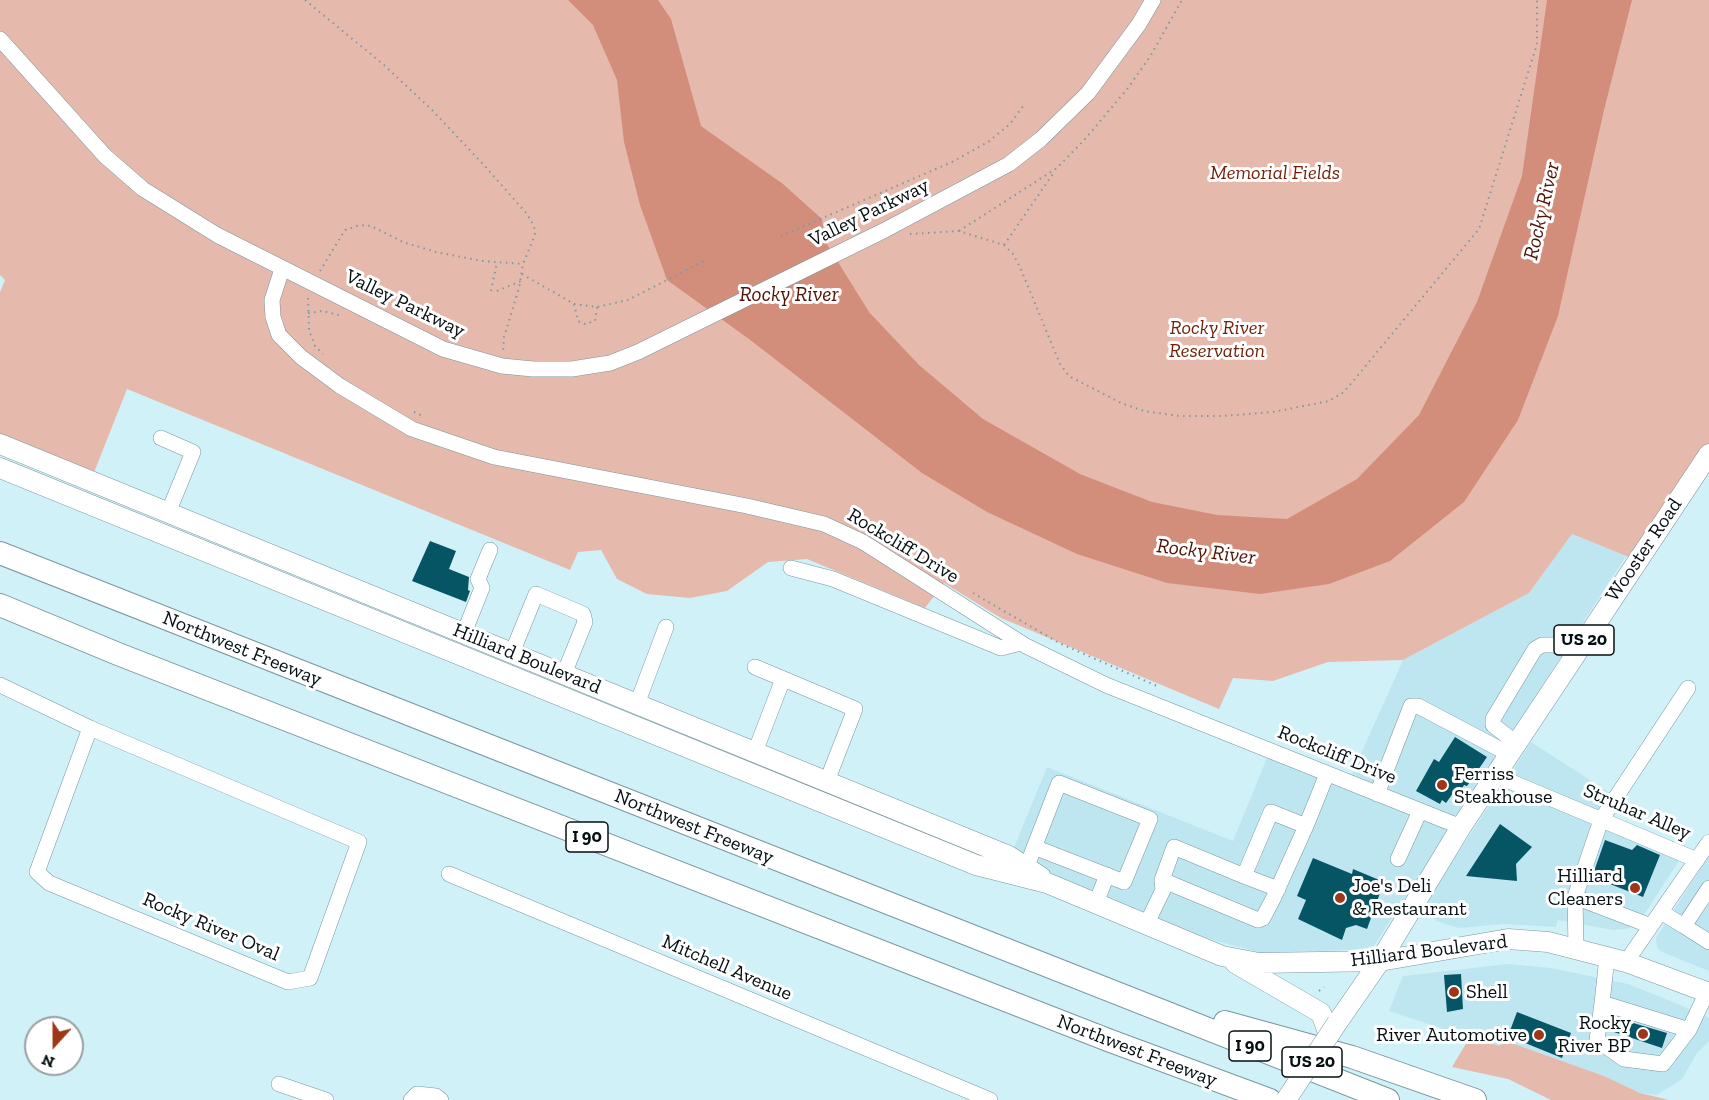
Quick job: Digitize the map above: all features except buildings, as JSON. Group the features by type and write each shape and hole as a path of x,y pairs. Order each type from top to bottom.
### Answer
{"highway":[{"name":"Northwest Freeway","path":"0,553 1388,1100"},
{"name":"Northwest Freeway","path":"0,605 117,654 1176,1066 1270,1100"},
{"path":"1113,991 1352,1057 1475,1100"},
{"path":"1176,1066 1249,1100"}],"main road":[{"name":"Hilliard Boulevard","path":"0,444 1009,856 1027,866 1047,883"},
{"name":"Wooster Road","path":"1286,1100 1329,1024 1380,961 1461,827 1709,454"},
{"name":"Hilliard Boulevard","path":"0,468 976,865 1047,883 1222,956 1259,963 1380,961 1508,939 1548,942 1626,962 1708,993"},
{"path":"1222,956 1329,1024"}],"street":[{"name":"Valley Parkway","path":"0,39 98,148 143,189 217,235 443,349 502,366 572,369 610,363 683,330 816,262 885,230 999,169 1041,139 1066,116 1107,70 1140,24 1153,0"},
{"name":"Rockcliff Drive","path":"282,269 272,300 273,317 279,335 301,357 340,386 412,429 494,457 747,506 824,524 863,542 1021,643 1106,685 1461,827"},
{"path":"161,438 192,452 168,513"},
{"path":"464,633 483,588 478,579 490,550"},
{"path":"790,568 833,579 1001,648 1021,643"},
{"path":"512,653 539,587 583,614 585,622 564,674"},
{"path":"637,704 666,627"},
{"path":"1513,748 1493,725 1493,719 1535,649 1542,645 1554,645 1575,653"},
{"path":"755,667 855,709 827,781"},
{"path":"755,752 783,679"},
{"name":"Rocky River Oval","path":"0,685 90,728 359,842 310,978 288,982 49,883 37,872 90,728"},
{"path":"1576,949 1575,897 1601,820 1688,688"},
{"path":"1377,794 1411,706 1418,706 1513,748"},
{"path":"1162,880 1258,920 1263,918 1306,826 1327,774"},
{"name":"Struhar Alley","path":"1495,775 1697,860"},
{"path":"1027,866 1059,783 1150,819 1124,882 1035,848"},
{"path":"1398,859 1420,811"},
{"path":"1244,876 1271,812 1306,826"},
{"path":"1626,962 1709,842"},
{"path":"1147,923 1163,890 1162,880 1174,847 1278,889"},
{"name":"Mitchell Avenue","path":"449,874 990,1100"},
{"path":"1096,903 1107,876"},
{"path":"1684,926 1709,888"},
{"path":"1575,897 1651,926"},
{"path":"1661,912 1709,942"},
{"path":"1606,957 1597,1040 1624,1059 1663,1064 1689,1030 1708,993"},
{"path":"1602,1003 1689,1030"},
{"path":"279,1084 326,1100"},
{"path":"411,1100 417,1094 436,1096 441,1100"}],"path":[{"path":"305,0 384,65 432,110 527,214 534,226 535,235 523,264 521,281 504,337 503,357"},
{"path":"1004,245 1057,168 1096,127 1128,88 1168,28 1182,0"},
{"path":"903,236 918,232 959,231 1004,245 1013,254 1020,267 1060,364 1070,376 1090,388 1144,411 1180,416 1273,412 1329,401 1344,392 1479,229 1537,44 1537,0"},
{"path":"781,236 951,162 988,142 1010,124 1024,105"},
{"path":"959,231 1057,168"},
{"path":"319,273 345,230 360,225 379,230 418,248 497,262 523,264"},
{"path":"522,274 573,304 597,307 628,300 704,261"},
{"path":"491,291 497,262"},
{"path":"497,291 521,281"},
{"path":"573,304 578,321 585,324 596,321 597,307"}],"shaded area":[{"path":"1572,534 1626,556 1372,949 1262,953 1201,937 1047,877 1013,850 1047,767 1233,841 1267,758 1346,787 1403,660 1529,593"},
{"path":"1531,742 1610,793 1592,820 1680,859 1642,918 1628,929 1613,930 1558,920 1556,927 1504,924 1459,928 1436,921 1428,910 1429,897"},
{"path":"1709,855 1709,971 1662,952 1657,948 1656,938"},
{"path":"1508,964 1551,968 1628,984 1709,1018 1709,1041 1697,1053 1682,1079 1657,1095 1640,1093 1604,1076 1506,1041 1499,1047 1389,1011 1403,976"}],"green space":[{"name":"Rocky River Reservation","path":"0,0 1709,0 1709,449 1636,560 1572,534 1529,593 1403,660 1328,662 1273,681 1233,678 1219,709 1001,618 944,583 925,608 807,559 768,562 727,591 690,598 647,594 617,579 601,550 578,552 570,570 127,389 93,475 0,438 0,292 5,280 0,275"},
{"path":"1470,1037 1499,1046 1506,1041 1604,1076 1640,1093 1669,1100 1551,1100 1508,1079 1452,1067"}],"water":[{"name":"Rocky River","path":"568,0 658,0 671,19 701,126 783,184 822,219 825,241 869,312 919,365 983,419 1080,474 1152,502 1217,515 1287,519 1357,479 1419,415 1477,302 1522,176 1547,0 1632,0 1604,110 1558,316 1518,420 1464,502 1390,561 1329,584 1260,594 1167,583 1077,554 987,512 922,473 749,339 667,280 640,205 624,142 617,80 593,25"}],"place":[{"name":"Ferriss Steakhouse","path":"1442,785"},
{"name":"Hilliard Cleaners","path":"1635,888"},
{"name":"Joe's Deli & Restaurant","path":"1340,898"},
{"name":"Shell","path":"1454,992"},
{"name":"Rocky River BP","path":"1643,1034"},
{"name":"River Automotive","path":"1539,1035"}],"park label":[{"name":"Memorial Fields","path":"1275,173"}]}
